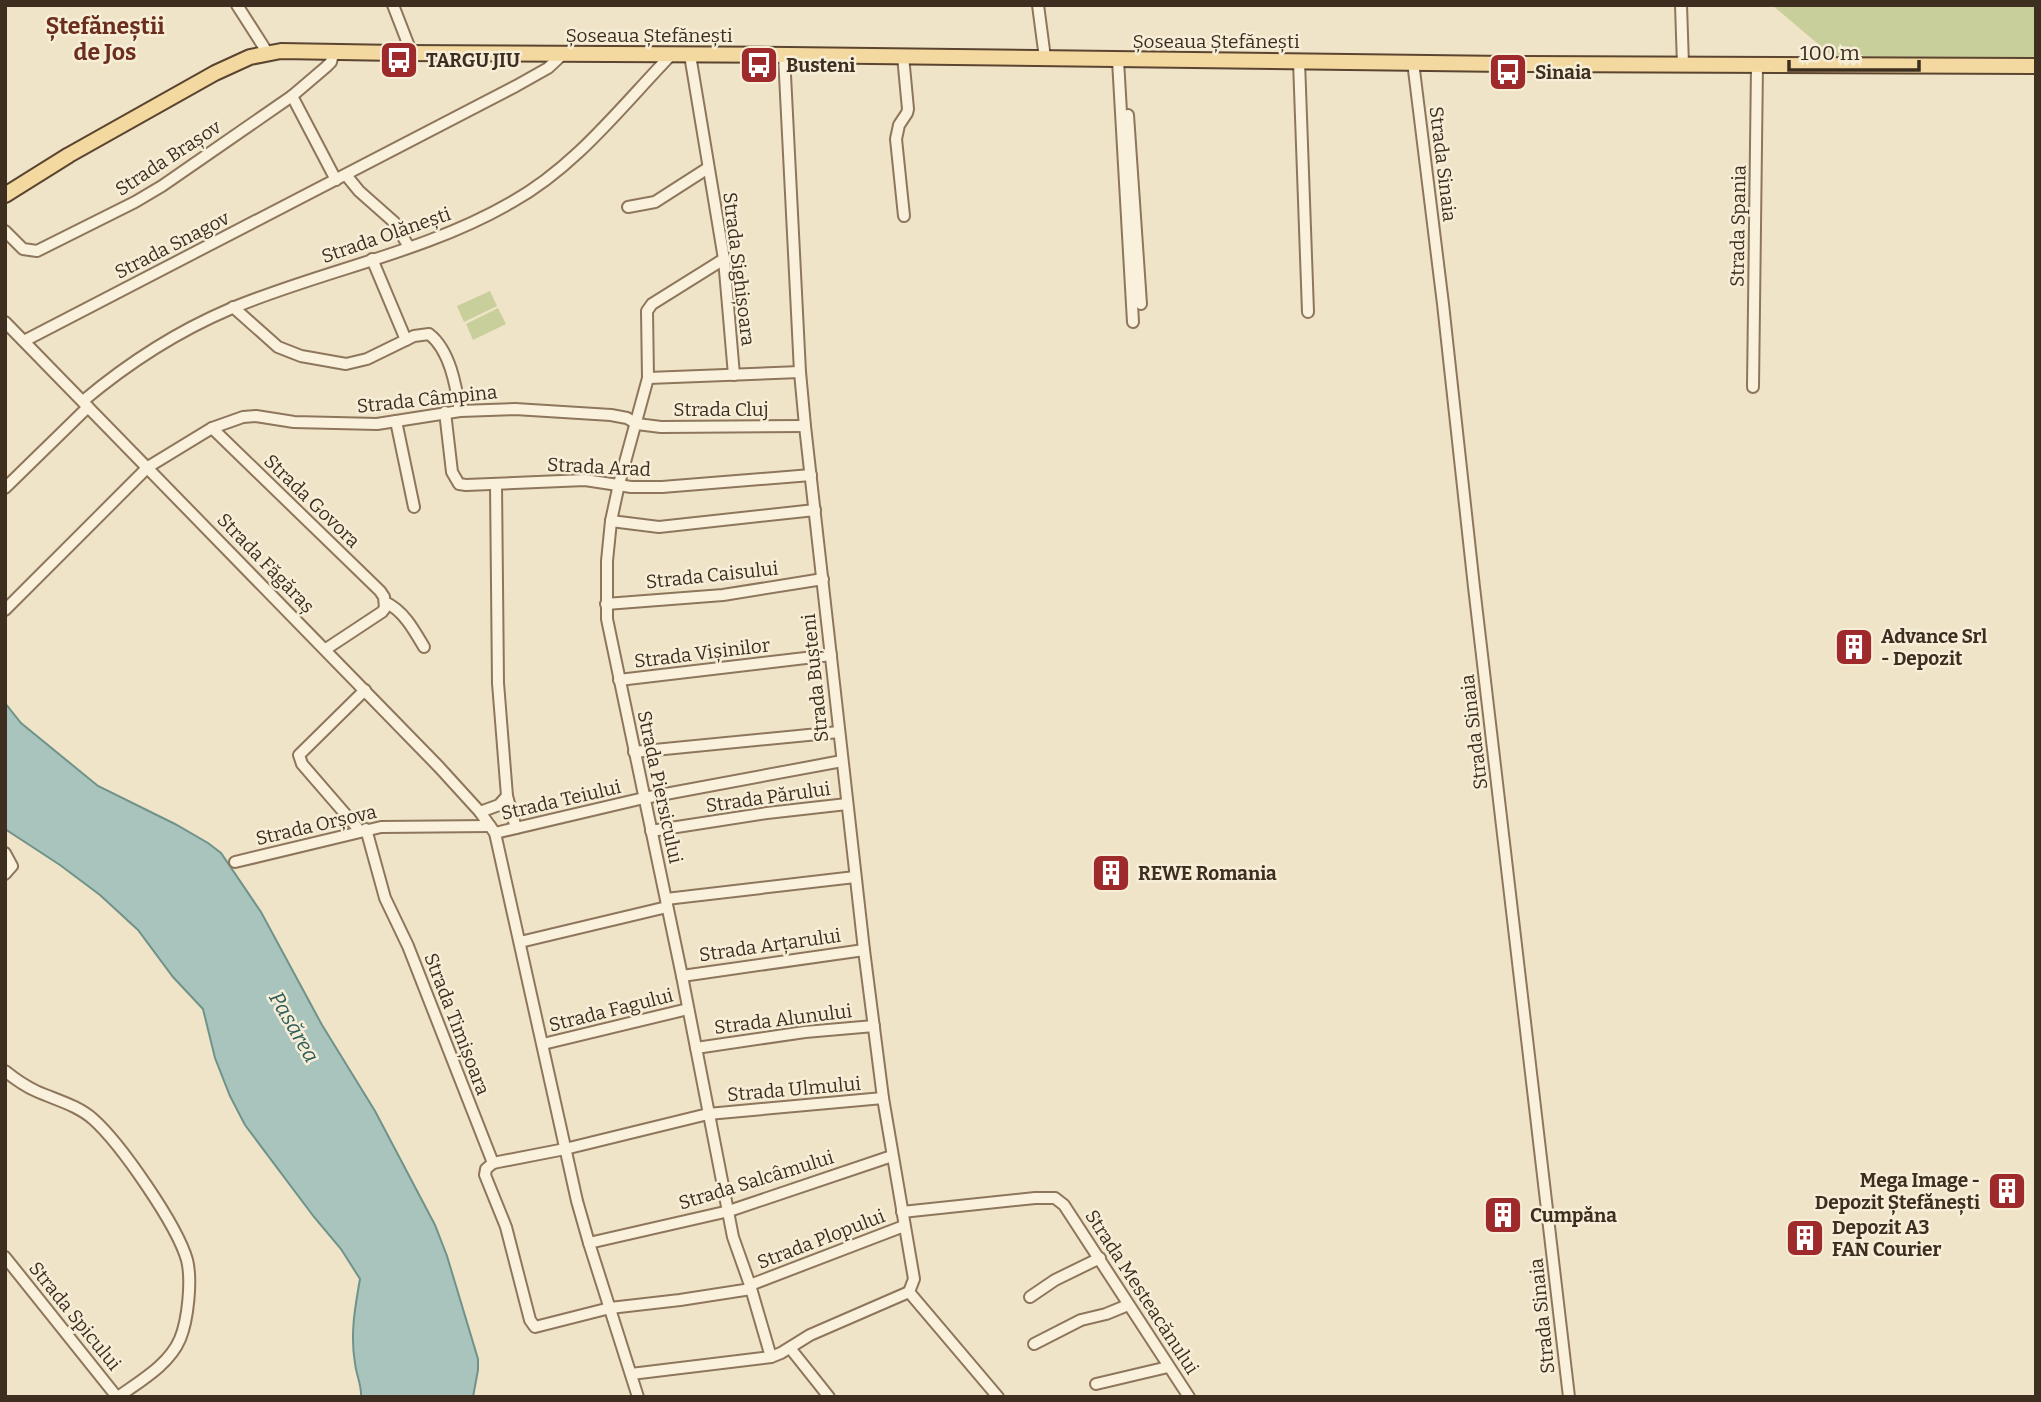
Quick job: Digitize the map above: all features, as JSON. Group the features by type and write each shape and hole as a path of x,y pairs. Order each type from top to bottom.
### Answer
{"main road":[{"name":"Șoseaua Ștefănești","path":"5,195 192,85 232,64 267,52 2036,66"}],"street":[{"path":"237,5 267,52"},
{"path":"393,5 412,54"},
{"path":"1038,5 1045,58"},
{"path":"1681,5 1683,65"},
{"name":"Strada Brașov","path":"5,231 23,249 43,249 149,194 292,96 331,62 334,51"},
{"name":"Strada Snagov","path":"24,341 548,68 563,54"},
{"name":"Strada Sighișoara","path":"690,55 724,259 734,375"},
{"name":"Strada Bușteni","path":"784,55 805,426 863,950 883,1098 914,1279 909,1292"},
{"name":"Strada Olănești","path":"5,488 85,404 125,368 154,348 233,307 445,235 497,210 554,175 670,56"},
{"path":"903,56 908,109 899,125 896,139 904,216"},
{"path":"1122,60 1141,304"},
{"path":"1122,60 1133,322"},
{"path":"1299,61 1308,312"},
{"name":"Strada Sinaia","path":"1413,62 1569,1397"},
{"name":"Strada Spania","path":"1753,387 1757,65"},
{"path":"292,96 341,177 394,222 409,247"},
{"name":"Strada Sighișoara","path":"628,207 655,202 708,168"},
{"path":"372,259 406,340"},
{"name":"Strada Piersicului","path":"724,259 649,307 648,378 611,521 607,561 607,628 667,903 733,1237 771,1357"},
{"path":"233,307 278,347 301,356 346,364 355,363 422,334 432,336 442,350 454,383 460,411"},
{"name":"Strada Făgăraș","path":"5,322 326,649 480,812 493,830"},
{"name":"Strada Sighișoara","path":"648,378 800,372"},
{"name":"Strada Câmpina","path":"5,610 148,467 212,428 243,417 330,424 377,424 445,412 515,409 611,415 627,418 636,424"},
{"name":"Strada Arad","path":"445,412 452,472 459,484 573,480 662,487 811,475"},
{"path":"396,421 414,507"},
{"name":"Strada Cluj","path":"636,424 661,427 805,426"},
{"name":"Strada Govora","path":"212,428 380,591 385,602 404,617 424,647"},
{"path":"496,484 498,683 508,796 516,828"},
{"path":"611,521 659,527 815,510"},
{"name":"Strada Caisului","path":"606,604 723,595 822,579"},
{"path":"326,649 382,612 385,602"},
{"name":"Strada Vișinilor","path":"619,680 831,655"},
{"name":"Strada Timișoara","path":"365,690 299,755 302,764 363,830 385,898 413,958 493,1163"},
{"path":"634,752 839,732"},
{"name":"Strada Teiului","path":"493,830 516,828 645,798 842,761"},
{"path":"480,812 499,805 508,796"},
{"name":"Strada Părului","path":"651,831 848,804"},
{"name":"Strada Orșova","path":"235,862 381,827 493,830"},
{"path":"493,830 589,1243 638,1397"},
{"path":"5,853 12,866 5,874"},
{"path":"520,942 667,903 855,877"},
{"name":"Strada Arțarului","path":"682,976 863,950"},
{"name":"Strada Fagului","path":"543,1045 688,1009"},
{"name":"Strada Alunului","path":"696,1048 804,1032 874,1026"},
{"path":"5,1071 33,1090 75,1106 93,1119 128,1159 181,1244 188,1262 189,1288 180,1339 159,1367 118,1397"},
{"name":"Strada Ulmului","path":"565,1149 708,1114 883,1098"},
{"path":"493,1163 565,1149"},
{"name":"Strada Salcâmului","path":"589,1243 729,1211 892,1156"},
{"name":"Strada Plopului","path":"493,1163 485,1175 506,1227 532,1325 535,1327 610,1308 680,1300 751,1287 904,1227"},
{"name":"Strada Mesteacănului","path":"902,1212 1055,1198 1065,1205 1189,1397"},
{"name":"Strada Spicului","path":"5,1257 118,1397"},
{"path":"1030,1297 1055,1280 1100,1258"},
{"path":"631,1374 771,1357 810,1335 909,1292 998,1397"},
{"path":"1034,1344 1081,1320 1128,1305"},
{"path":"790,1348 829,1397"},
{"path":"1096,1384 1168,1367"}],"green space":[{"path":"1772,5 2036,5 2036,63 1838,61"},
{"path":"490,291 497,306 464,322 457,306"},
{"path":"498,308 506,324 473,340 466,324"}],"water":[{"name":"Pasărea","path":"5,703 21,723 98,786 175,824 221,853 261,912 322,1025 375,1111 435,1225 478,1359 473,1397 361,1397 353,1342 360,1279 341,1249 245,1125 215,1058 203,1009 173,977 138,930 100,895 5,829"}],"place":[{"name":"TARGU JIU","path":"399,60"},
{"name":"Busteni","path":"759,65"},
{"name":"Sinaia","path":"1508,72"},
{"name":"Advance Srl - Depozit","path":"1854,647"},
{"name":"REWE Romania","path":"1111,873"},
{"name":"Mega Image - Depozit Ștefănești","path":"2007,1191"},
{"name":"Cumpăna","path":"1503,1215"},
{"name":"Depozit A3 FAN Courier","path":"1805,1238"}],"district":[{"name":"Ștefăneștii de Jos","path":"105,39"}]}
